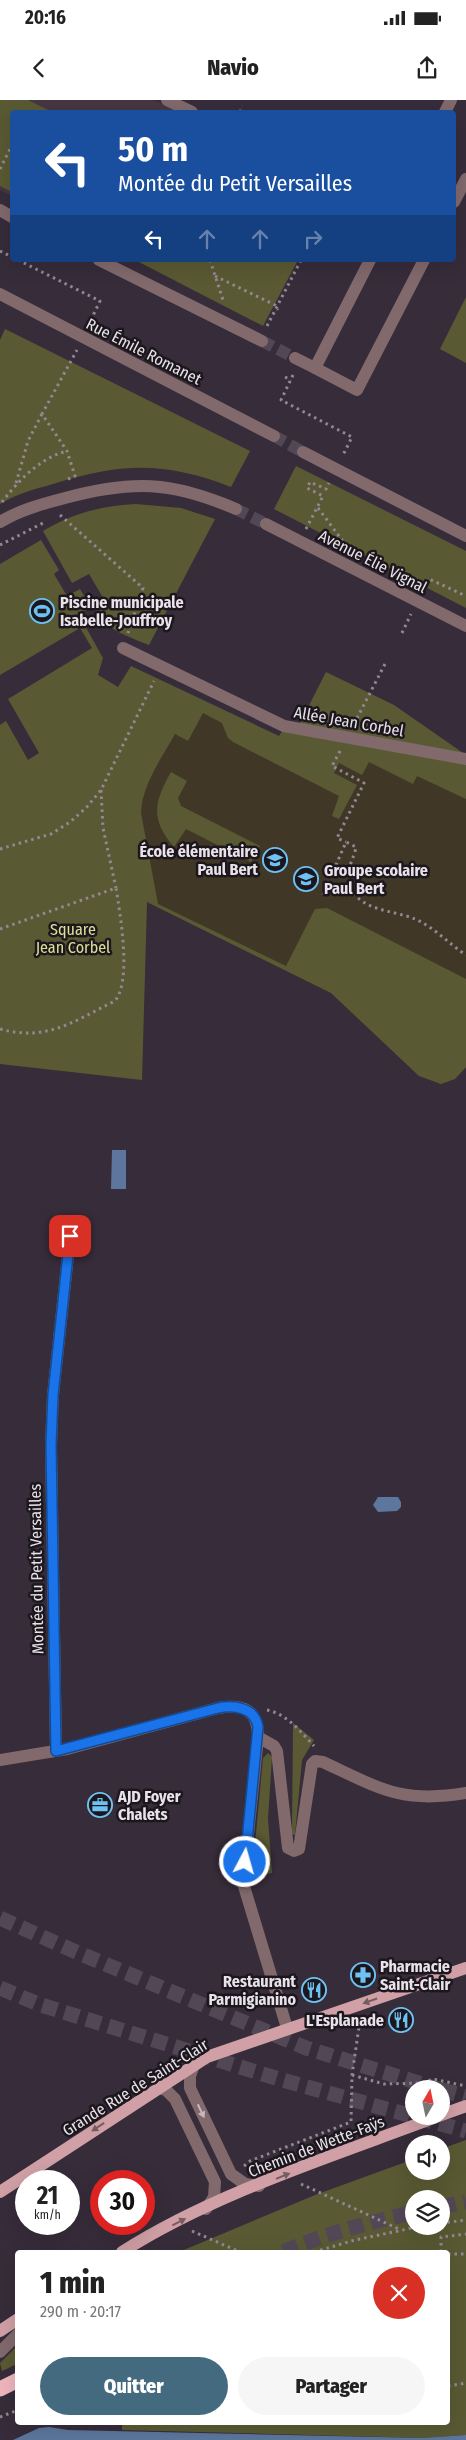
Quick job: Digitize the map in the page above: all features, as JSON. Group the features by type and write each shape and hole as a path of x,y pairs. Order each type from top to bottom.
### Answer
{"highway":[{"path":"0,2389 15,2382"}],"main road":[{"name":"Grande Rue de Saint-Clair","path":"0,2192 207,2057 466,1968"},
{"name":"Chemin de Wette-Faÿs","path":"450,2112 466,2106"},
{"name":"Chemin de Wette-Faÿs","path":"126,2250 206,2209 258,2186 417,2125"},
{"path":"0,2330 15,2322"}],"street":[{"path":"167,100 188,110"},
{"path":"456,198 466,179"},
{"path":"104,262 263,336"},
{"path":"315,368 369,262"},
{"path":"297,359 357,390 423,262"},
{"name":"Rue Émile Romanet","path":"0,294 274,436"},
{"path":"304,452 466,536"},
{"path":"0,522 40,504 97,489 129,485 156,485 183,489 206,496 236,509"},
{"name":"Avenue Élie Vignal","path":"266,524 466,626"},
{"name":"Allée Jean Corbel","path":"125,642 161,666 284,726 466,759"},
{"name":"Montée du Petit Versailles","path":"56,1751 51,1445 53,1395 70,1236"},
{"path":"0,1760 56,1751 218,1708 231,1706 244,1708 251,1713 257,1720 258,1737 244,1883 287,2028"},
{"path":"258,1737 274,1746 277,1751 288,1848 294,1852 300,1849 312,1764 318,1761 382,1789 403,1796 443,1797 466,1793"},
{"path":"194,2065 190,2076 190,2088 231,2174 245,2184 258,2186"},
{"path":"158,2088 166,2090 175,2098 215,2182 214,2197 206,2209"},
{"path":"0,2352 15,2337"}],"path":[{"path":"241,110 243,106"},
{"path":"0,168 10,149"},
{"path":"22,262 100,301"},
{"path":"211,262 225,307 223,309"},
{"path":"263,336 300,262"},
{"path":"215,275 277,309"},
{"path":"297,359 291,380 280,400 352,437 343,455"},
{"path":"15,484 28,441 71,362"},
{"path":"285,377 291,380"},
{"path":"42,414 67,451 75,476"},
{"path":"0,504 15,484 52,455 67,451"},
{"path":"299,542 323,496 307,488 310,482 326,489"},
{"path":"318,508 342,540 332,559"},
{"path":"59,515 66,519 144,588 125,642"},
{"path":"0,545 50,519"},
{"path":"417,601 429,579 466,596"},
{"path":"353,725 386,662"},
{"path":"0,849 51,834 70,822 101,790 161,666"},
{"path":"332,766 364,783 337,838 356,847 349,870 349,880 354,894 365,904 396,915 415,919 466,955"},
{"path":"0,1029 25,1034 55,1030 115,1001 120,995 122,942 116,888 102,822 101,790"},
{"path":"323,895 346,842"},
{"path":"0,930 116,888"},
{"path":"251,1713 267,1710 277,1712 289,1720 317,1750 318,1761"},
{"path":"231,2174 241,2170 250,2161 351,2122 352,2075 360,2019 360,2005"},
{"path":"352,2075 384,2084 421,2083 433,2079 466,2086"},
{"path":"297,2182 401,2230"},
{"path":"450,2222 466,2220"},
{"path":"187,2228 236,2250"},
{"path":"321,2250 355,2240 405,2229"},
{"path":"442,2250 441,2237 466,2234"},
{"path":"450,2254 466,2254"},
{"path":"450,2386 466,2383"},
{"path":"0,2417 15,2411"}],"shaded area":[{"path":"0,100 154,100 175,110 10,110 10,195 0,190"},
{"name":"Groupe scolaire Paul Bert","path":"171,687 334,773 349,743 466,765 466,1067 455,1079 441,1084 419,1076 331,993 146,902 131,765"}],"green space":[{"path":"0,100 28,100 48,110 10,110 10,191 0,186"},
{"path":"139,262 297,262 263,326"},
{"path":"466,297 466,363 440,349"},
{"path":"5,329 250,451 231,487 207,479 163,469 121,469 77,477 20,494 0,504 0,340"},
{"path":"296,466 466,551 466,608 274,509"},
{"path":"136,504 181,508 215,519 149,645 133,639 104,622 94,608 105,601 89,574 72,583 43,531 76,515 111,507"},
{"name":"Square Jean Corbel","path":"41,540 59,570 54,574 67,596 80,589 91,607 79,615 103,658 98,675 118,687 131,666 279,736 282,731 295,733 326,672 394,705 466,755 466,799 417,776 413,784 369,762 362,775 339,763 334,773 357,785 339,819 332,816 339,796 233,742 228,738 222,723 203,713 188,741 175,734 149,782 142,803 141,813 158,904 286,966 315,909 327,908 466,979 466,1067 455,1079 441,1084 419,1076 331,993 147,902 142,1080 0,1064 0,725 6,721 28,760 39,753 8,699 92,648 80,628 0,675 0,564"},
{"path":"171,772 187,781 178,798 181,806 260,846 251,862 186,829 174,847 161,828 157,810 161,792"},
{"path":"293,1723 314,1740 302,1760 295,1835 292,1834"},
{"path":"268,1753 272,1757 268,1819 272,1873 252,1877 263,1758"},
{"path":"450,2085 457,2086 450,2094"},
{"path":"466,2140 466,2435 421,2438 122,2430 122,2425 450,2425 450,2250 184,2250 315,2195 405,2162 405,2180 450,2180 450,2146"},
{"path":"15,2348 15,2365 2,2371 0,2363"}],"water":[{"path":"112,1150 126,1150 126,1189 111,1189"},
{"path":"378,1497 398,1497 401,1507 397,1511 378,1512 373,1505"},
{"path":"49,2427 68,2430 421,2438 466,2435 466,2440 13,2440 39,2428"}],"tunnel":[{"path":"262,341 295,358"},
{"path":"274,436 303,452"},
{"path":"236,509 266,524"},
{"path":"0,1918 306,2048 409,2080"},
{"path":"0,1988 41,2005 282,2080 466,2131"},
{"path":"450,2093 466,2097"},
{"path":"450,2205 466,2202"},
{"path":"289,2250 364,2224 405,2214"}],"place":[{"name":"Piscine municipale Isabelle-Jouffroy","path":"42,611"},
{"name":"École élémentaire Paul Bert","path":"275,860"},
{"name":"Groupe scolaire Paul Bert","path":"306,879"},
{"name":"AJD Foyer Chalets","path":"100,1805"},
{"name":"Pharmacie Saint-Clair","path":"363,1975"},
{"name":"Restaurant Parmigianino","path":"314,1990"},
{"name":"L'Esplanade","path":"401,2020"}],"route":[{"path":"70,1236 53,1395 51,1445 56,1751 218,1708 231,1706 244,1708 257,1720 258,1727 245,1862"}]}
